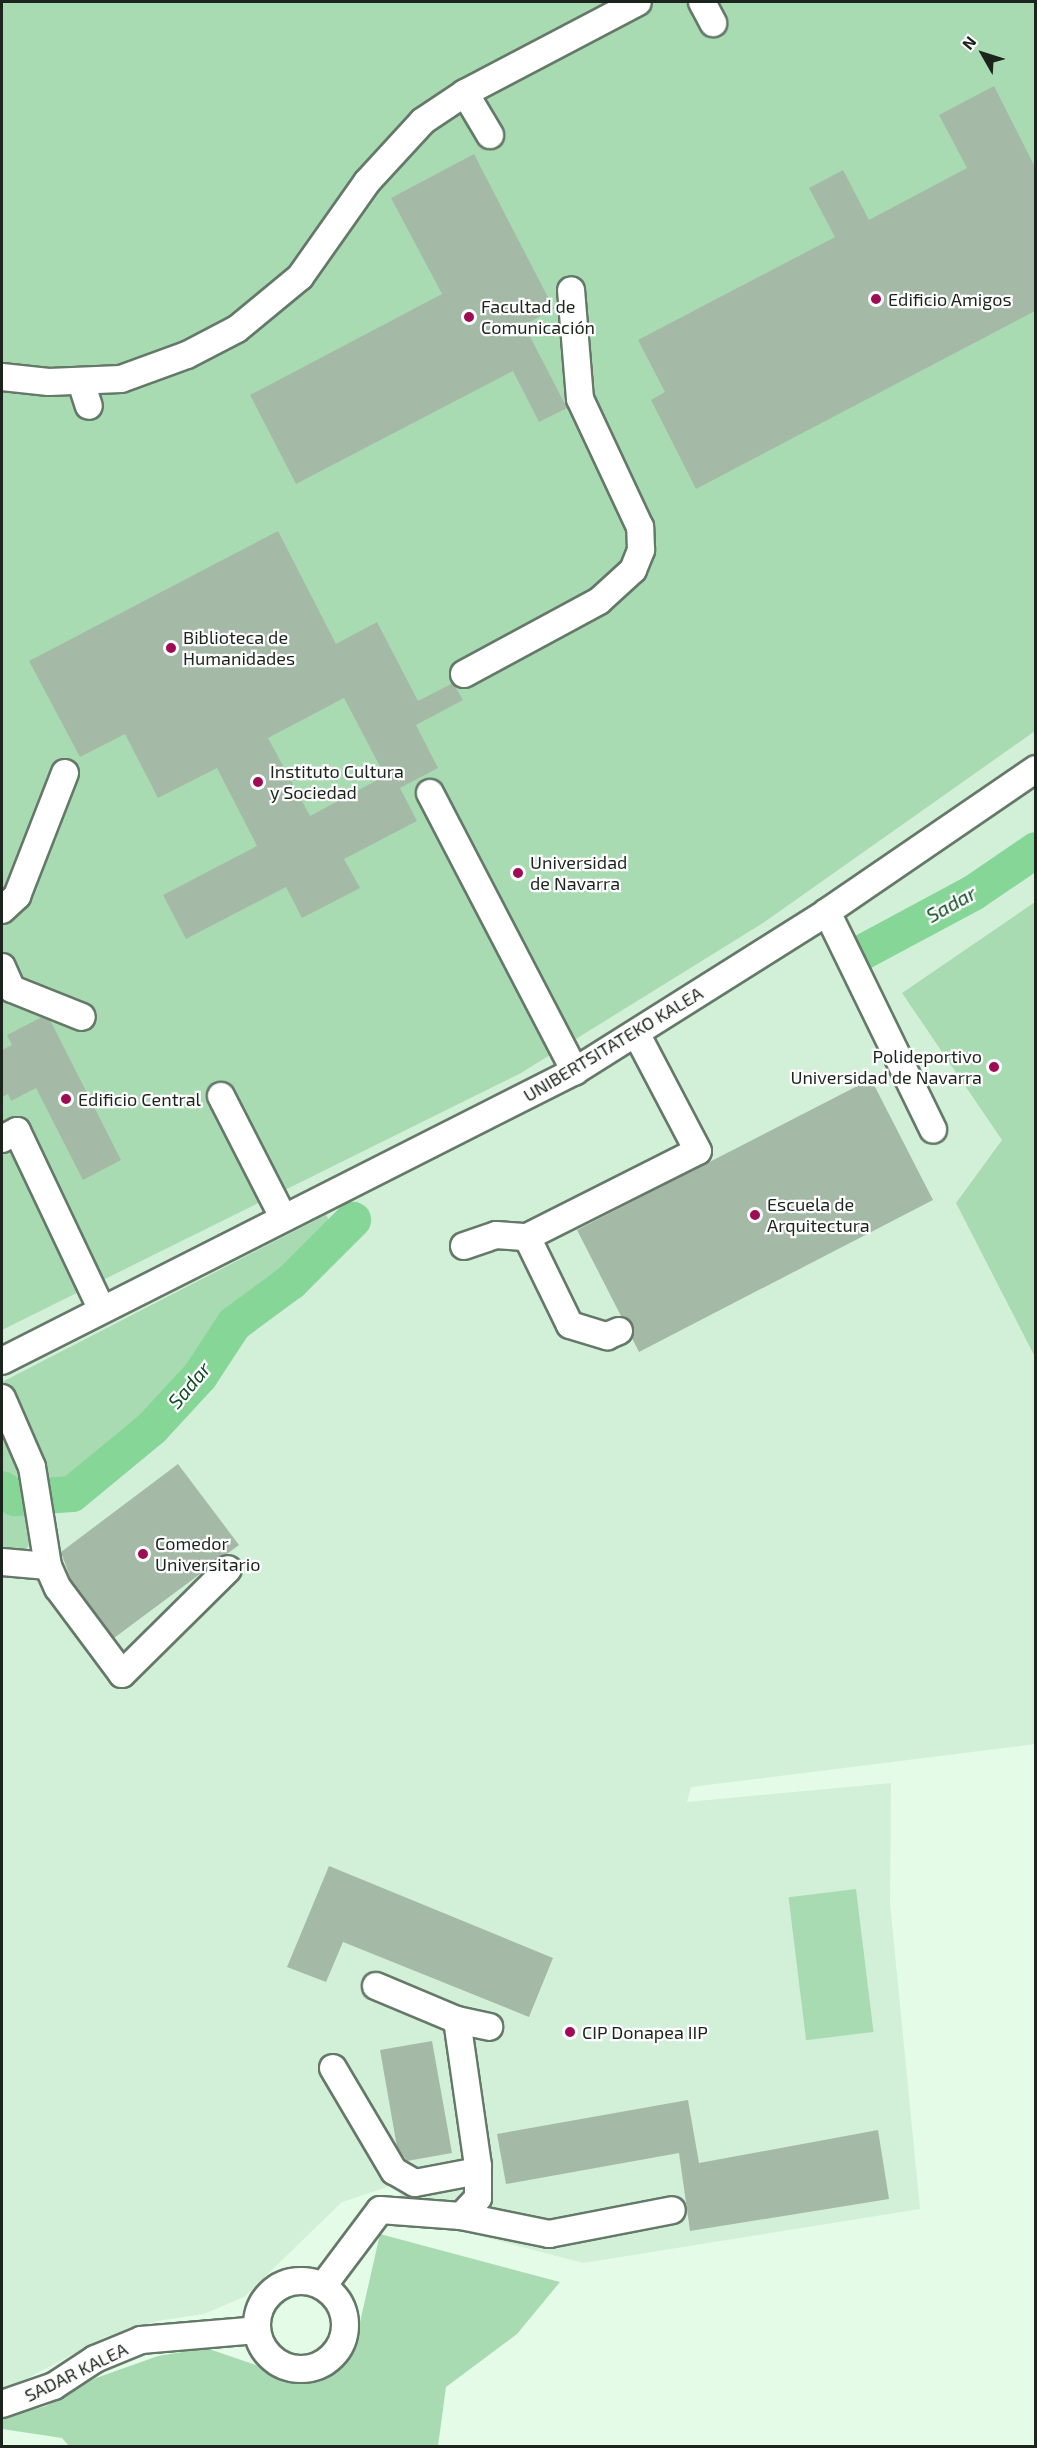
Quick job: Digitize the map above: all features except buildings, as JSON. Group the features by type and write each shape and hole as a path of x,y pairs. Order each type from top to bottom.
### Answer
{"street":[{"path":"2,377 85,394 187,355 237,329 273,302 300,277 395,148 435,112 465,93 638,2"},
{"path":"465,93 490,135"},
{"path":"464,674 599,601 633,570 641,550 639,527 580,399 571,290"},
{"name":"UNIBERTSITATEKO KALEA","path":"2,1361 574,1071 827,912 1035,770"},
{"path":"2,910 17,896 65,773"},
{"path":"430,793 574,1071"},
{"path":"827,912 933,1130"},
{"path":"2,967 12,989 82,1017"},
{"path":"464,1246 496,1235 527,1237 698,1151 636,1033"},
{"path":"222,1096 283,1217"},
{"path":"2,1139 16,1131 102,1310"},
{"path":"527,1237 570,1325 607,1336 619,1331"},
{"path":"2,1398 32,1467 48,1566 58,1588 122,1674 228,1569"},
{"path":"2,1562 48,1566"},
{"path":"376,1986 457,2020 489,2027"},
{"path":"457,2020 478,2171 478,2198 461,2216"},
{"path":"333,2068 394,2171 415,2183 478,2171"},
{"path":"322,2286 380,2210 461,2216 549,2234 672,2210"},
{"path":"296,2281 322,2286 340,2303 345,2320 335,2353 316,2367 292,2369 278,2363 264,2349 257,2330 267,2297 280,2286 296,2281"},
{"name":"SADAR KALEA","path":"2,2404 54,2386 95,2359 141,2340 257,2330"}],"shaded area":[{"name":"Universidad de Navarra","path":"2,2 1035,2 1035,1744 691,1787 687,1802 891,1783 890,1903 920,2209 583,2263 420,2220 393,2185 342,2202 244,2297 204,2314 157,2321 105,2337 2,2392"}],"green space":[{"path":"2,2 1035,2 1035,731 763,923 521,1073 2,1330"},
{"name":"Polideportivo Universidad de Navarra","path":"1035,902 1035,1357 956,1203 1002,1140 902,993"},
{"path":"326,1215 335,1230 307,1255 239,1299 153,1412 30,1517 33,1537 27,1548 18,1553 2,1551 2,1382"},
{"path":"856,1889 874,2032 806,2040 789,1897"},
{"path":"380,2234 560,2282 517,2334 446,2387 438,2446 69,2446 62,2438 2,2429 2,2418 46,2406 96,2378 158,2356 206,2348 300,2380 330,2376 358,2331"}],"waterway":[{"name":"Sadar","path":"863,952 973,893 1036,850"},
{"name":"Sadar","path":"2,1489 15,1498 72,1494 152,1428 200,1376 234,1324 291,1282 353,1220"}],"place":[{"name":"Edificio Amigos","path":"876,299"},
{"name":"Facultad de Comunicación","path":"469,317"},
{"name":"Biblioteca de Humanidades","path":"171,648"},
{"name":"Instituto Cultura y Sociedad","path":"258,782"},
{"name":"Universidad de Navarra","path":"518,873"},
{"name":"Polideportivo Universidad de Navarra","path":"994,1067"},
{"name":"Edificio Central","path":"66,1099"},
{"name":"Escuela de Arquitectura","path":"755,1215"},
{"name":"Comedor Universitario","path":"143,1554"},
{"name":"CIP Donapea IIP","path":"570,2032"}]}
